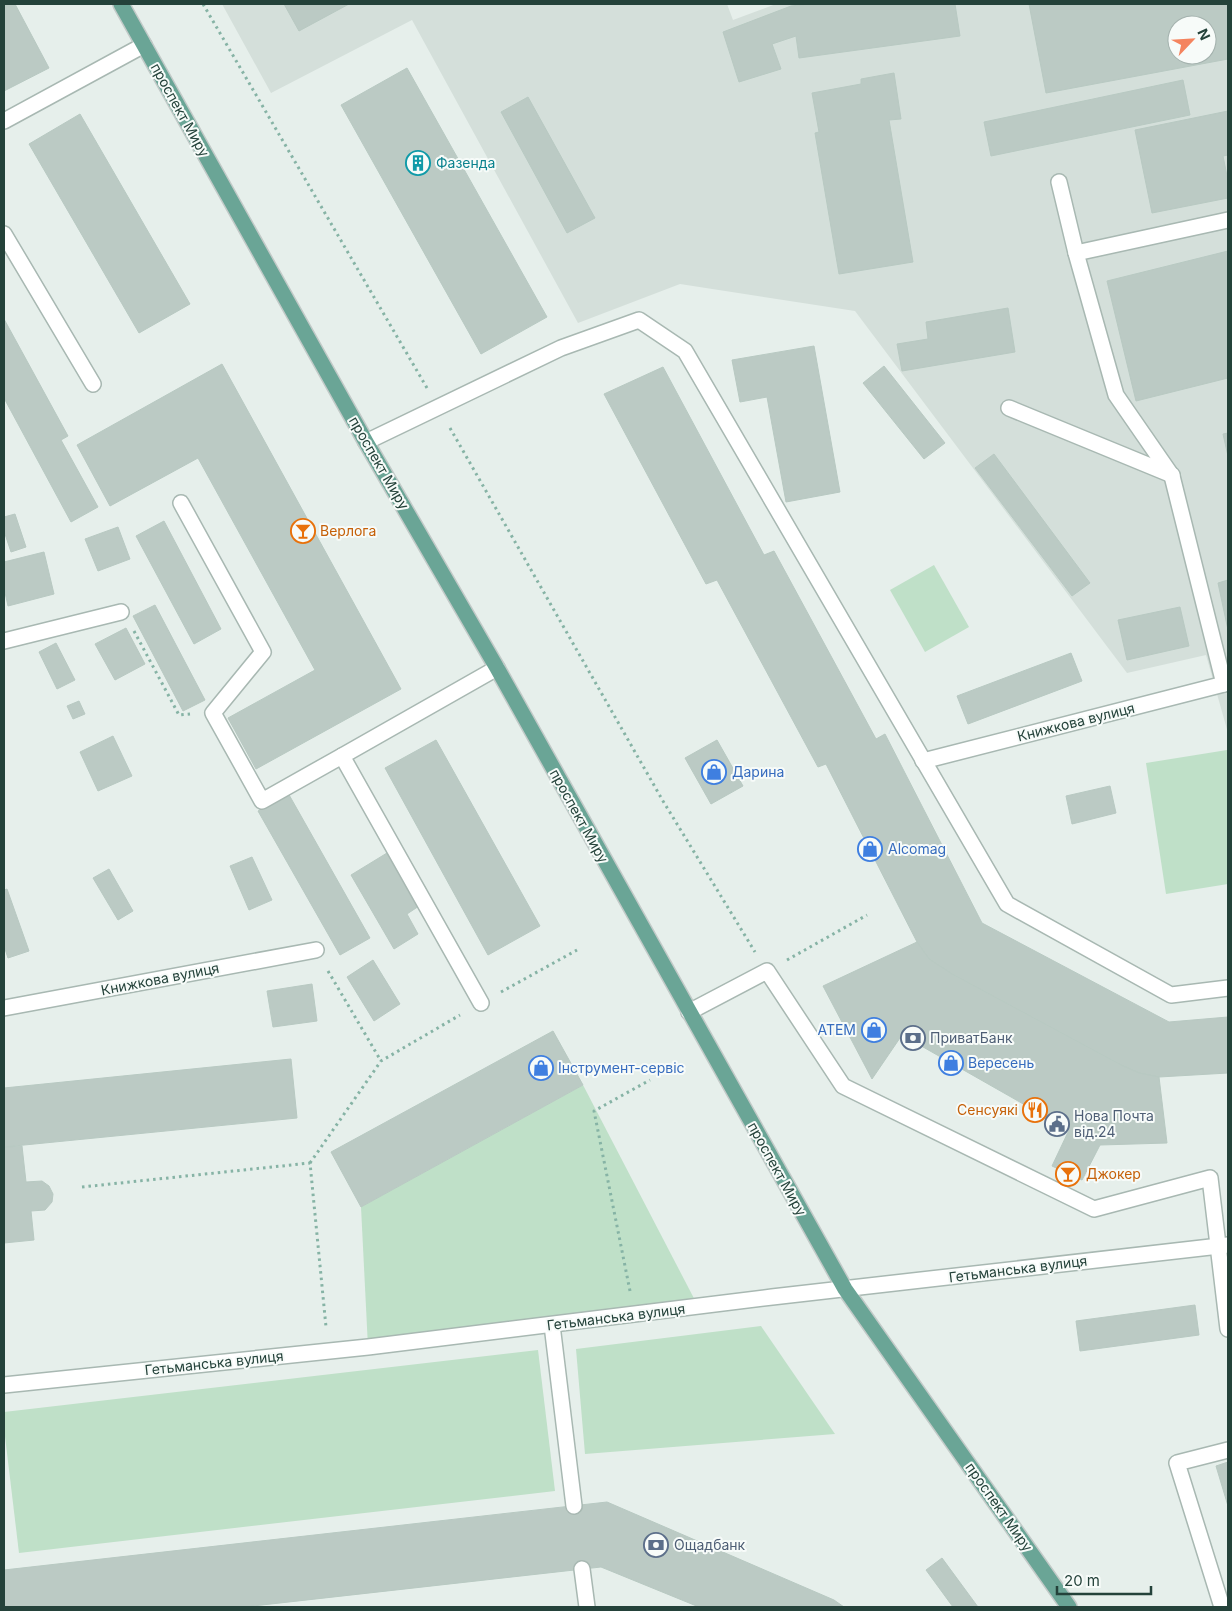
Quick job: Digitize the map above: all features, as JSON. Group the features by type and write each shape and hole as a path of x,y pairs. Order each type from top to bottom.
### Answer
{"main road":[{"name":"проспект Миру","path":"121,4 366,442 497,668 846,1289 1069,1607"}],"street":[{"path":"4,121 144,45"},
{"path":"1059,182 1076,253 1116,395 1172,476 1226,683"},
{"path":"1076,253 1228,220"},
{"path":"4,234 93,384"},
{"path":"366,442 561,348 639,320 685,351 1007,904 1171,995 1228,988"},
{"path":"1009,408 1172,476"},
{"path":"181,503 263,652 213,713 262,801 497,668"},
{"path":"4,641 121,612"},
{"name":"Книжкова вулиця","path":"923,761 1226,683"},
{"path":"342,756 481,1003"},
{"name":"Книжкова вулиця","path":"4,1008 316,950"},
{"path":"689,1012 767,972 843,1086 1094,1209 1210,1178 1223,1245 1228,1329"},
{"name":"Гетьманська вулиця","path":"4,1385 329,1351 1223,1245"},
{"path":"552,1325 574,1506"},
{"path":"1222,1607 1177,1463 1228,1450"},
{"path":"582,1569 587,1607"}],"path":[{"path":"203,4 438,407 663,801 767,972 867,915"},
{"path":"121,612 134,631 179,715 213,713"},
{"path":"316,950 380,1061"},
{"path":"329,1351 310,1163 380,1061 576,950"},
{"path":"635,1315 594,1111 650,1080"},
{"path":"82,1187 310,1163"}],"shaded area":[{"path":"222,4 727,4 733,20 776,4 1228,4 1228,733 1206,655 1127,673 855,311 680,284 578,323 412,20 271,93"}],"green space":[{"path":"934,565 969,627 925,652 890,590"},
{"path":"1227,750 1228,884 1166,894 1146,763"},
{"path":"583,1085 699,1308 368,1347 361,1207"},
{"path":"761,1326 835,1434 585,1454 576,1349"},
{"path":"538,1350 555,1491 19,1553 4,1428 4,1412"}],"building":[{"path":"4,4 15,4 49,68 4,91"},
{"path":"284,4 349,4 299,31"},
{"path":"808,4 955,4 960,36 799,58 796,36 772,44 781,69 739,82 723,32 791,6"},
{"path":"1029,4 1228,4 1228,59 1217,61 1217,15 1167,15 1167,65 1196,65 1046,93"},
{"name":"Фазенда","path":"407,68 547,317 481,354 341,105"},
{"path":"894,73 901,119 889,120 913,262 839,274 815,133 819,132 812,93 861,84 861,79"},
{"path":"1183,80 1190,115 991,156 984,122"},
{"path":"528,97 595,218 567,233 501,112"},
{"path":"1228,111 1228,155 1223,156 1228,181 1228,198 1152,213 1135,130"},
{"path":"80,114 190,304 139,333 29,144"},
{"path":"1228,251 1228,378 1136,401 1107,281"},
{"path":"1008,308 1015,352 902,371 897,344 928,339 926,322"},
{"path":"4,319 68,436 61,440 98,507 71,522 4,398"},
{"path":"814,346 840,492 786,502 767,397 740,402 732,360"},
{"path":"222,364 401,689 256,769 228,718 315,670 198,458 110,506 77,445"},
{"path":"884,366 945,443 924,459 863,383"},
{"path":"663,367 764,555 774,551 876,739 885,734 982,923 1169,1022 1228,1017 1228,1073 1159,1077 1139,1073 952,974 929,959 917,942 826,764 818,767 717,580 706,584 604,394"},
{"path":"1228,433 1228,456 1223,434"},
{"path":"994,454 1090,583 1072,596 975,468"},
{"path":"15,514 26,547 11,552 4,531 4,517"},
{"path":"164,521 221,629 194,644 136,536"},
{"path":"118,527 130,559 98,571 85,539"},
{"path":"44,552 54,594 8,606 4,588 4,562"},
{"path":"1228,580 1228,630 1218,583"},
{"path":"155,605 205,700 183,711 133,616"},
{"path":"1180,607 1189,646 1127,660 1118,620"},
{"path":"126,628 145,664 115,680 95,644"},
{"path":"56,643 75,680 57,689 39,652"},
{"path":"1071,653 1082,681 968,724 957,696"},
{"path":"79,701 85,714 73,719 67,706"},
{"path":"113,736 132,776 98,791 80,752"},
{"path":"436,740 540,926 488,955 385,768"},
{"name":"Дарина","path":"717,740 743,786 711,804 685,758"},
{"path":"1110,786 1116,813 1072,824 1066,796"},
{"path":"288,793 370,938 340,955 258,811"},
{"path":"387,853 419,906 407,914 418,934 394,949 351,875"},
{"path":"252,857 272,900 249,910 230,866"},
{"path":"109,869 133,911 118,920 93,878"},
{"path":"7,889 29,951 8,958 4,946 4,890"},
{"path":"917,942 929,959 952,974 1121,1065 1139,1073 1159,1077 1167,1143 1100,1145 1082,1180 1052,1166 1069,1130 902,1035 872,1079 823,986"},
{"path":"373,960 400,1004 374,1021 347,977"},
{"path":"312,984 317,1021 273,1027 267,991"},
{"path":"553,1031 583,1085 361,1207 331,1152"},
{"path":"291,1059 297,1118 4,1147 4,1088"},
{"path":"22,1146 26,1182 42,1181 49,1186 53,1194 52,1202 45,1210 31,1211 34,1240 4,1243 4,1147"},
{"path":"1195,1305 1199,1335 1080,1351 1076,1321"},
{"path":"1228,1462 1228,1506 1216,1466"},
{"path":"607,1502 834,1600 844,1607 699,1607 601,1567 244,1607 4,1607 4,1570"},
{"path":"942,1558 978,1607 953,1607 926,1570"}],"place":[{"name":"Фазенда","path":"418,163"},
{"name":"Beрлога","path":"303,531"},
{"name":"Дарина","path":"714,772"},
{"name":"Alcomag","path":"870,849"},
{"name":"АТЕМ","path":"874,1030"},
{"name":"ПриватБанк","path":"913,1038"},
{"name":"Вересень","path":"951,1063"},
{"name":"Інструмент-сервіс","path":"541,1068"},
{"name":"Сенсуякі","path":"1035,1110"},
{"name":"Нова Почта від.24","path":"1057,1124"},
{"name":"Джокер","path":"1068,1174"},
{"name":"Ощадбанк","path":"656,1545"}]}
